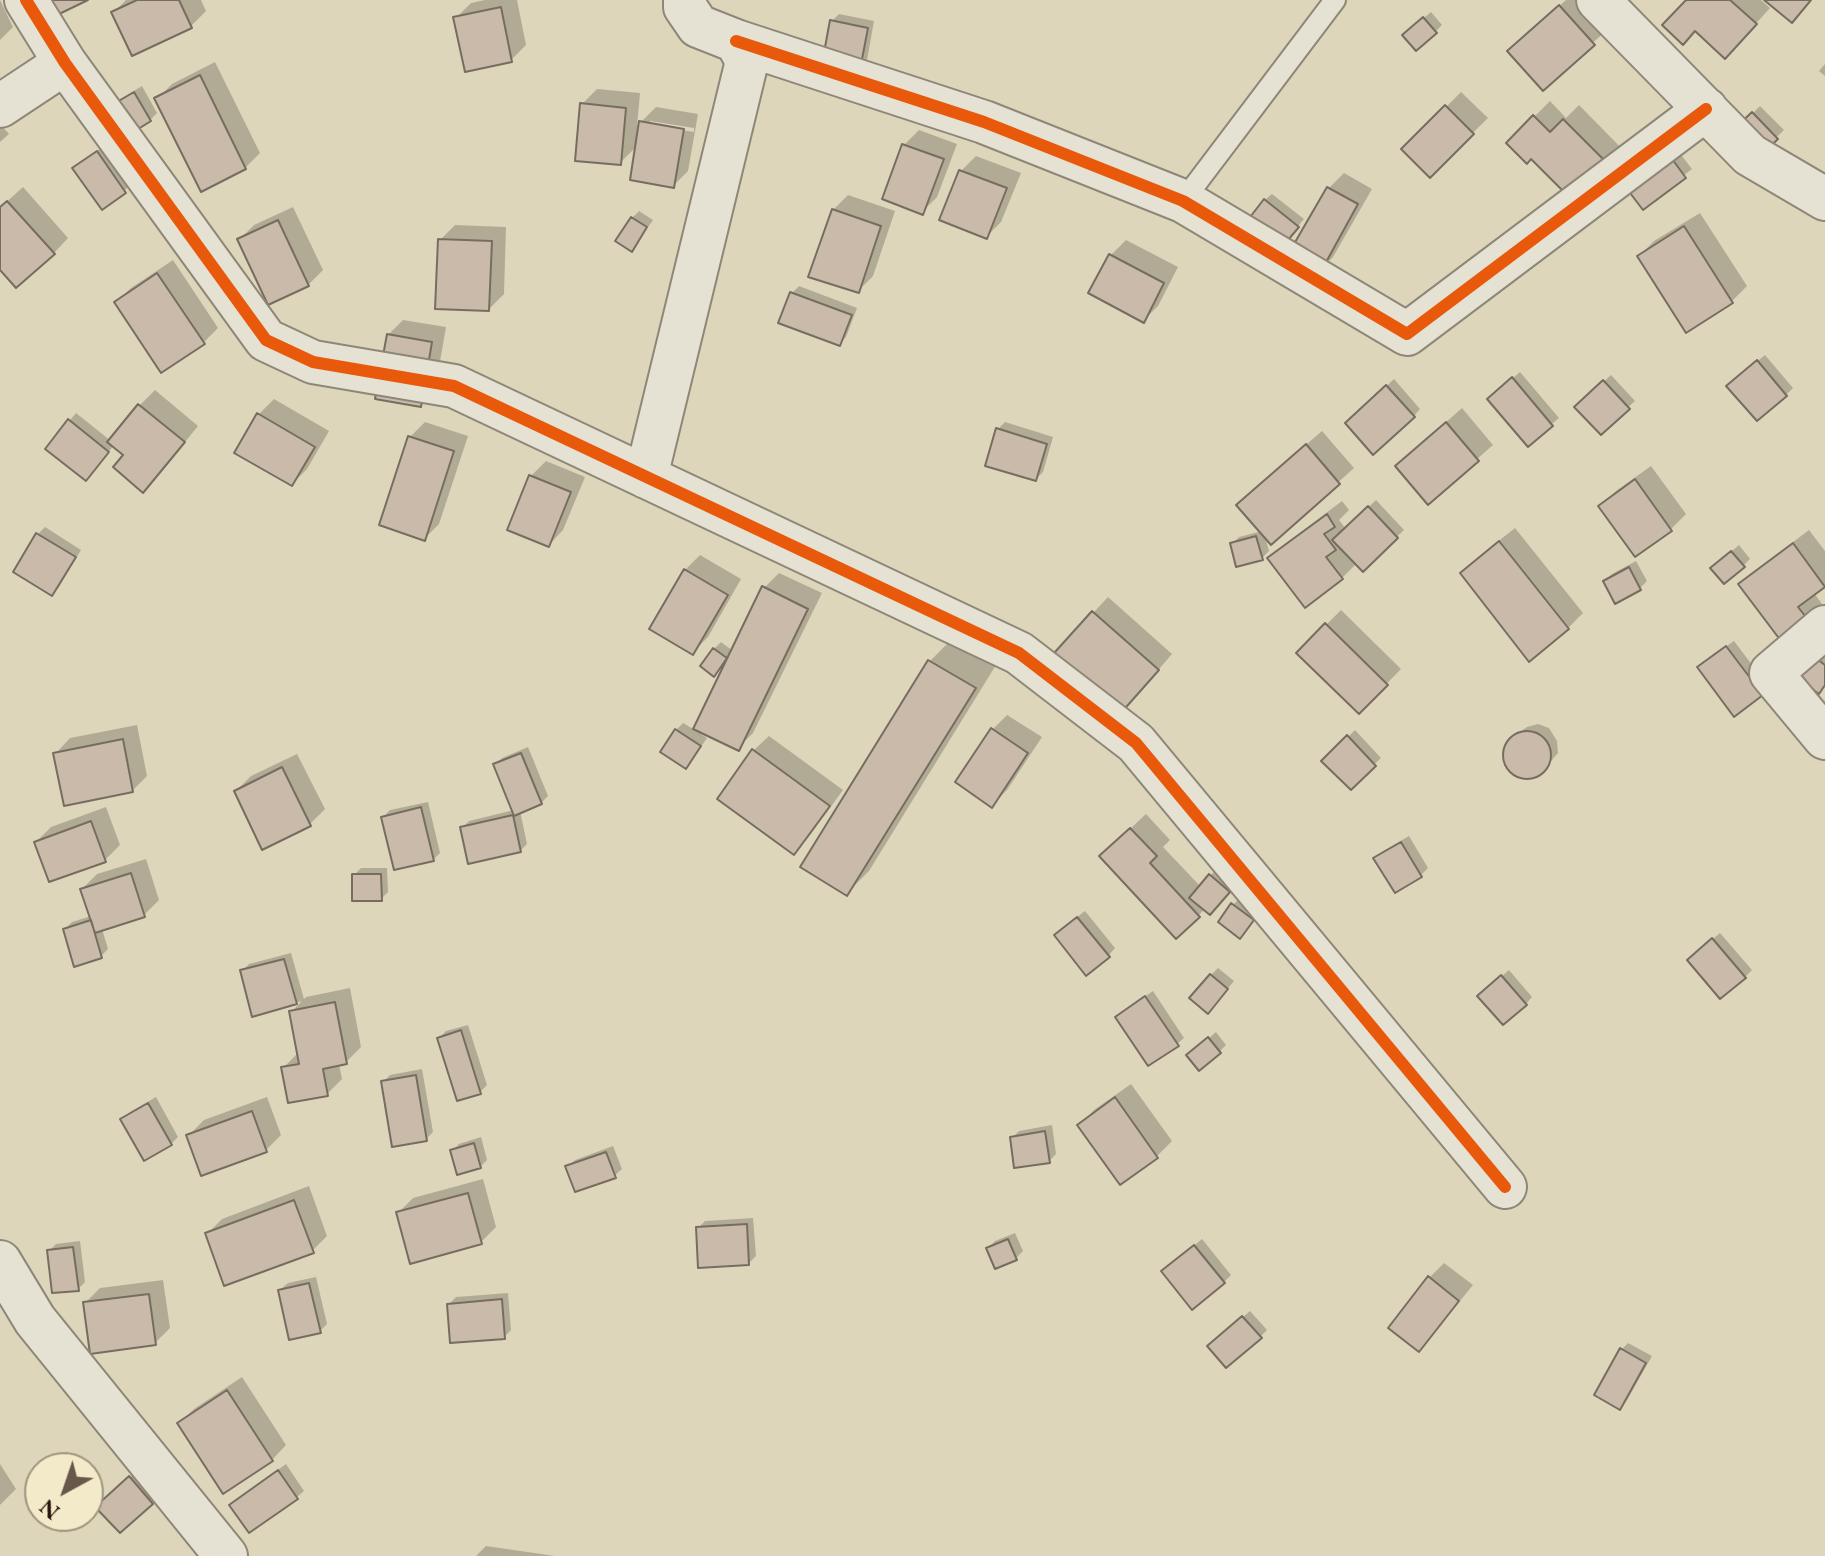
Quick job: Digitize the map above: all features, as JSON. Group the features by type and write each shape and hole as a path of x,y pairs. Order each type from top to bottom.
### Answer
{"street":[{"path":"26,0 65,63 266,340 313,362 454,386 1019,653 1136,743 1505,1187"},
{"path":"685,0 685,7 698,26 984,122 1183,201 1407,334 1706,109"},
{"path":"1598,0 1750,155 1825,199"},
{"path":"646,477 747,61 736,41"},
{"path":"0,106 65,63"},
{"path":"1825,627 1771,673 1825,738"},
{"path":"0,1262 35,1320 226,1556"}],"lane":[{"path":"1183,201 1335,0"}],"building":[{"path":"49,0 88,0 57,15"},
{"path":"137,0 179,0 192,28 132,56 111,12"},
{"path":"1686,0 1730,0 1757,24 1725,59 1695,31 1683,45 1662,25"},
{"path":"1764,0 1811,0 1792,23"},
{"path":"1559,5 1595,45 1543,91 1507,51"},
{"path":"501,7 512,62 465,72 453,17"},
{"path":"1423,17 1437,33 1416,51 1402,35"},
{"path":"830,20 868,28 859,75 821,69"},
{"path":"200,75 246,169 201,192 154,98"},
{"path":"134,92 151,121 127,136 110,106"},
{"path":"580,103 626,108 621,165 575,161"},
{"path":"1445,105 1474,134 1430,178 1401,149"},
{"path":"1752,112 1778,139 1756,160 1730,133"},
{"path":"1533,115 1550,132 1563,119 1624,180 1588,216 1531,159 1527,164 1506,143"},
{"path":"639,121 684,129 674,188 630,180"},
{"path":"902,144 944,159 923,215 882,199"},
{"path":"97,151 126,193 102,210 72,168"},
{"path":"1667,152 1686,178 1643,210 1624,185"},
{"path":"959,170 1007,188 987,239 939,220"},
{"path":"1327,187 1358,204 1319,275 1287,256"},
{"path":"1264,199 1299,227 1278,252 1244,225"},
{"path":"7,201 55,254 16,288 0,270 0,207"},
{"path":"832,209 881,226 859,293 808,277"},
{"path":"631,217 647,227 632,252 615,241"},
{"path":"278,220 309,286 268,305 237,239"},
{"path":"1684,226 1733,303 1686,333 1637,256"},
{"path":"438,239 492,241 489,311 435,309"},
{"path":"1109,254 1164,283 1144,323 1088,293"},
{"path":"157,273 205,344 161,373 114,302"},
{"path":"790,292 852,315 840,346 778,323"},
{"path":"387,334 432,342 421,407 375,399"},
{"path":"1757,360 1787,396 1757,421 1726,386"},
{"path":"1512,377 1553,426 1528,447 1487,399"},
{"path":"1603,380 1630,409 1601,435 1574,407"},
{"path":"1386,385 1415,417 1373,455 1345,423"},
{"path":"138,404 185,442 143,493 113,467 123,455 107,442"},
{"path":"257,413 315,447 292,486 234,453"},
{"path":"68,419 109,452 86,481 45,449"},
{"path":"1446,422 1479,461 1428,505 1395,466"},
{"path":"996,428 1047,444 1036,481 985,466"},
{"path":"408,436 454,451 425,541 379,525"},
{"path":"1306,444 1340,484 1271,545 1236,505"},
{"path":"529,475 571,492 549,547 507,530"},
{"path":"1635,479 1672,531 1635,557 1598,506"},
{"path":"1368,506 1398,538 1363,572 1332,540"},
{"path":"1327,514 1335,527 1324,534 1336,550 1326,557 1343,579 1305,608 1267,558"},
{"path":"36,533 76,557 52,596 13,572"},
{"path":"1256,536 1263,560 1236,567 1230,543"},
{"path":"1499,541 1569,629 1529,662 1460,573"},
{"path":"1793,543 1825,587 1798,607 1809,621 1781,641 1738,584"},
{"path":"1731,551 1745,567 1724,584 1710,568"},
{"path":"1629,567 1641,590 1615,604 1603,581"},
{"path":"684,569 728,595 693,655 649,629"},
{"path":"762,586 808,609 739,751 693,729"},
{"path":"1092,611 1159,670 1120,714 1046,662"},
{"path":"1325,623 1388,685 1359,714 1296,653"},
{"path":"1726,646 1763,695 1734,717 1697,667"},
{"path":"713,648 727,658 714,677 700,666"},
{"path":"1810,654 1825,665 1825,685 1819,694 1794,676"},
{"path":"928,660 976,688 847,896 800,867"},
{"path":"991,728 1028,753 992,808 955,782"},
{"path":"675,729 701,746 686,769 660,752"},
{"path":"1527,731 1544,738 1551,755 1544,772 1527,779 1510,772 1503,755 1510,738"},
{"path":"1347,735 1376,766 1351,790 1321,761"},
{"path":"123,739 133,792 64,806 53,753"},
{"path":"752,749 830,806 794,855 717,799"},
{"path":"521,753 542,804 514,816 493,764"},
{"path":"282,767 311,826 262,850 234,791"},
{"path":"421,807 434,861 394,870 381,817"},
{"path":"513,815 521,852 468,864 460,827"},
{"path":"91,821 106,862 49,882 34,842"},
{"path":"1130,828 1157,856 1150,863 1200,917 1176,939 1099,856"},
{"path":"1401,842 1422,877 1395,893 1373,858"},
{"path":"131,873 145,917 95,933 80,889"},
{"path":"352,874 381,874 382,901 352,901"},
{"path":"1209,874 1230,892 1210,915 1189,898"},
{"path":"1231,903 1254,920 1240,939 1218,922"},
{"path":"1077,917 1110,957 1086,976 1054,935"},
{"path":"91,920 102,958 74,967 63,929"},
{"path":"1712,938 1746,978 1720,999 1687,960"},
{"path":"284,959 297,1004 252,1017 240,970"},
{"path":"1210,974 1228,989 1208,1014 1189,998"},
{"path":"1501,975 1527,1005 1503,1025 1477,996"},
{"path":"1145,996 1179,1046 1148,1066 1115,1017"},
{"path":"335,1002 347,1064 323,1069 328,1096 288,1103 281,1067 299,1064 289,1011"},
{"path":"461,1030 481,1094 457,1101 437,1038"},
{"path":"1208,1037 1221,1053 1199,1071 1186,1055"},
{"path":"416,1075 427,1141 392,1147 381,1081"},
{"path":"1115,1097 1158,1158 1120,1185 1077,1125"},
{"path":"148,1103 172,1145 144,1161 120,1119"},
{"path":"252,1111 267,1152 201,1176 186,1135"},
{"path":"1045,1131 1050,1163 1014,1168 1010,1137"},
{"path":"474,1143 481,1168 457,1175 450,1150"},
{"path":"606,1152 616,1178 575,1192 565,1166"},
{"path":"468,1193 482,1244 410,1264 396,1212"},
{"path":"294,1200 314,1253 224,1286 205,1233"},
{"path":"747,1224 749,1265 698,1268 696,1227"},
{"path":"1008,1239 1017,1260 995,1269 986,1248"},
{"path":"1194,1245 1225,1283 1192,1310 1161,1271"},
{"path":"73,1247 79,1291 52,1293 47,1250"},
{"path":"1428,1276 1459,1301 1419,1352 1388,1328"},
{"path":"309,1283 321,1333 289,1340 278,1290"},
{"path":"149,1294 156,1345 90,1354 83,1302"},
{"path":"502,1299 505,1339 450,1343 447,1304"},
{"path":"1242,1316 1262,1338 1226,1368 1207,1346"},
{"path":"1620,1348 1646,1363 1620,1410 1594,1395"},
{"path":"227,1390 273,1461 223,1494 177,1423"},
{"path":"278,1470 298,1499 249,1533 229,1505"},
{"path":"129,1476 153,1504 120,1533 104,1516 104,1499"}],"cycle path":[{"path":"26,0 65,63 266,340 313,362 454,386 1019,653 1136,743 1505,1187"},
{"path":"736,41 984,122 1183,201 1407,334 1706,109"}]}
